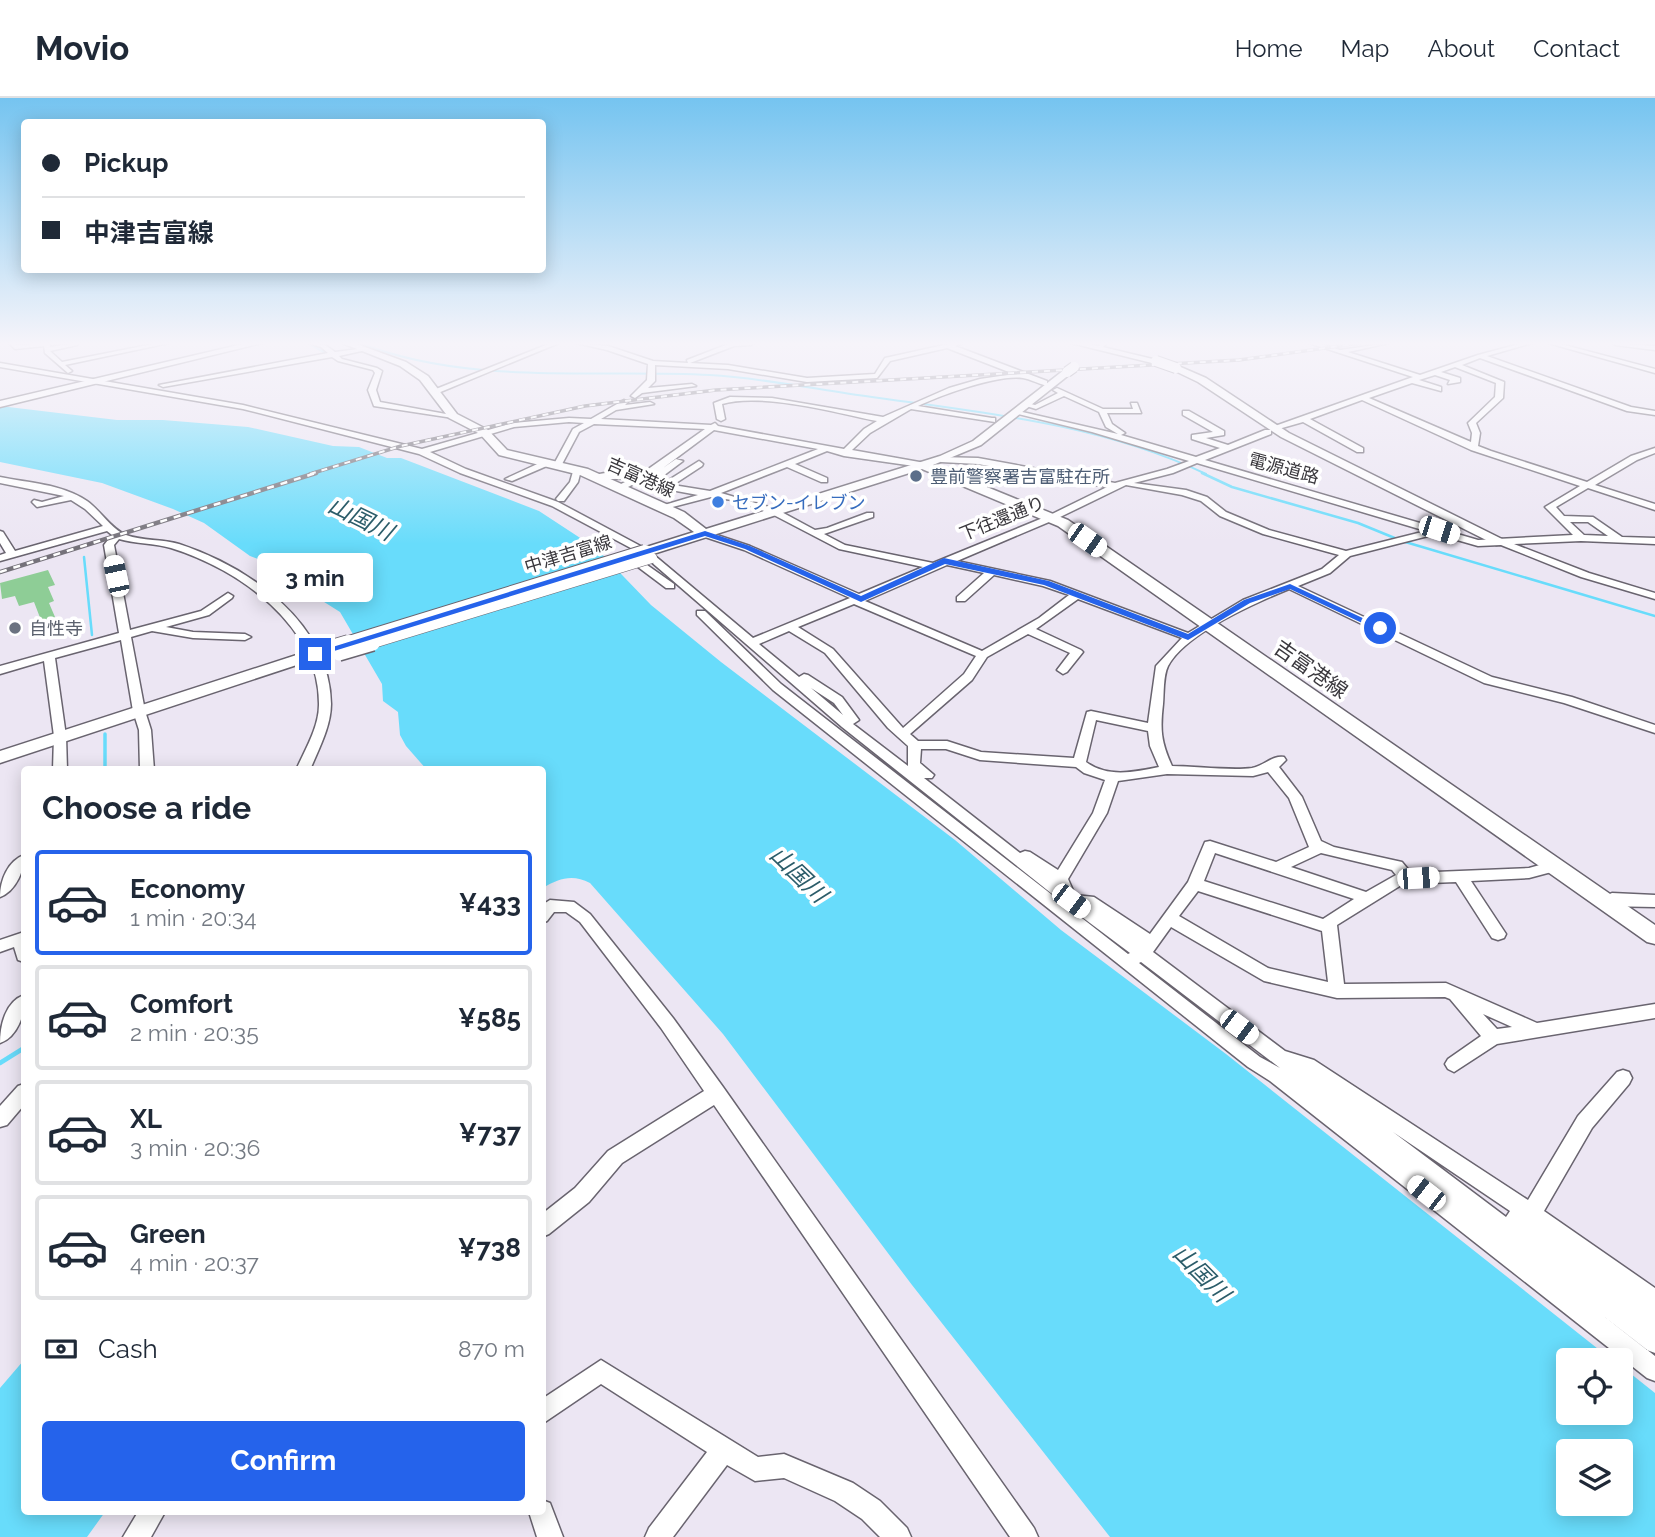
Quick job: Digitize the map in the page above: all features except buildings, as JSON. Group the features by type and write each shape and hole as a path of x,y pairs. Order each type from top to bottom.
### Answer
{"main road":[{"name":"吉富港線","path":"449,410 453,416 484,432 503,453 552,463 595,477 663,508 705,534"},
{"name":"中津吉富線","path":"0,757 139,710 649,555 773,512 925,466 977,443 1021,410"},
{"path":"1248,410 1285,435 1501,542"},
{"name":"吉富港線","path":"925,466 1052,517 1655,936"}],"street":[{"path":"256,410 422,452 463,471 555,504 649,555 744,642 777,687 797,703 909,766 1065,905"},
{"path":"420,410 453,416"},
{"path":"509,479 552,463 571,436 611,410"},
{"path":"721,410 722,419"},
{"path":"620,488 655,470 722,419 729,410"},
{"path":"832,410 884,420"},
{"path":"844,453 867,431 904,410"},
{"path":"928,410 992,421"},
{"name":"電源道路","path":"1027,410 1478,543 1501,542"},
{"path":"1102,411 1137,410"},
{"path":"1278,428 1329,410"},
{"path":"1391,410 1474,447 1655,507"},
{"path":"1474,447 1474,418 1484,410"},
{"path":"1102,411 1115,431 1200,459"},
{"path":"1186,413 1221,433 1195,437 1225,447"},
{"path":"1304,419 1360,450"},
{"path":"422,452 484,432 533,422 593,421 712,427 824,450 925,466"},
{"name":"下往還通り","path":"744,642 792,628 859,600 931,566 1052,517 1119,485 1200,459 1268,432"},
{"path":"663,508 713,493 824,450"},
{"path":"1581,538 1550,507 1634,458 1655,450"},
{"path":"941,459 978,461 1119,485 1182,492 1204,499 1223,514 1266,532 1346,554"},
{"path":"679,461 647,483 713,493 773,512 842,547 931,566"},
{"path":"664,487 699,464"},
{"path":"788,464 824,480"},
{"path":"561,499 574,482 577,470"},
{"path":"595,477 605,473 630,478 643,471"},
{"path":"0,480 72,497 100,515 114,531"},
{"path":"37,502 40,505 72,497"},
{"path":"814,533 829,531 870,515"},
{"path":"1562,519 1590,519 1620,540"},
{"path":"1167,770 1156,746 1154,728 1162,666 1188,637 1247,602 1326,571 1346,554 1439,530"},
{"path":"114,531 109,545 145,730 147,766"},
{"path":"0,558 114,531 174,546 249,583 299,630 316,657 325,704 304,766"},
{"path":"0,534 12,555"},
{"path":"705,534 747,548 983,655"},
{"path":"1501,542 1581,538 1655,541"},
{"path":"1501,542 1585,575 1655,596"},
{"path":"623,552 792,678 847,730 1065,905 1140,953 1475,1207 1649,1321 1655,1333"},
{"path":"944,561 1030,579 1161,624 1188,637"},
{"path":"961,599 992,572"},
{"path":"1290,586 1488,680 1568,700 1655,729"},
{"path":"903,734 968,677 983,655 1076,595"},
{"path":"0,670 125,632 205,613 228,596"},
{"path":"147,627 193,635 245,637"},
{"path":"792,628 829,651 915,745 947,746 980,756 1079,764 1085,769 1112,778 1167,770 1253,772 1275,763 1295,797 1315,844 1397,866 1405,876 1402,879"},
{"path":"1027,629 1077,652 1063,670"},
{"path":"49,655 60,736 60,766"},
{"path":"1079,764 1091,715 1154,728"},
{"path":"909,766 915,745"},
{"path":"1065,905 1060,879 1100,813 1112,778"},
{"path":"1140,953 1195,884 1210,846 1367,898"},
{"path":"1277,868 1321,847"},
{"path":"1003,849 1031,858 1060,879"},
{"path":"0,891 21,864"},
{"path":"1337,991 1328,927 1332,917 1402,879 1529,873 1554,866"},
{"path":"1460,876 1498,934"},
{"path":"1195,884 1328,927"},
{"path":"1606,902 1612,899 1655,901"},
{"path":"1065,905 1089,901 1140,953 1172,996 1508,1228 1655,1301"},
{"path":"546,912 550,906 569,906 584,918 717,1093 949,1432 1025,1537"},
{"path":"1169,918 1264,974 1337,991 1446,990 1532,1028"},
{"path":"0,946 21,944"},
{"path":"1453,994 1493,1037"},
{"path":"1172,996 1251,1048 1308,1065 1508,1228 1655,1342"},
{"path":"0,1036 21,1006"},
{"path":"1454,1064 1493,1037 1532,1028 1655,1011"},
{"path":"1508,1228 1585,1122 1623,1078"},
{"path":"546,1224 582,1195 615,1157 717,1093"},
{"path":"1508,1228 1647,1360"},
{"path":"546,1410 601,1371 755,1469 784,1466 844,1492 871,1510 898,1537"},
{"path":"658,1537 724,1449"},
{"path":"136,1537 151,1515"},
{"path":"542,1515 550,1537"}],"green space":[{"path":"48,570 55,585 48,587 54,601 49,603 58,624 44,628 34,602 19,606 15,596 2,599 0,583"}],"water":[{"name":"山国川","path":"0,410 35,410 117,420 163,420 248,427 333,446 359,447 387,458 401,458 539,511 597,549 651,605 721,662 955,840 1061,930 1226,1054 1597,1348 1556,1348 1556,1425 1633,1425 1633,1376 1655,1393 1655,1537 1110,1537 912,1285 723,1034 590,883 566,878 546,886 546,766 424,766 400,735 398,712 383,701 382,684 340,612 294,583 277,566 250,556 204,523 102,483 0,462"},
{"path":"21,1364 21,1515 103,1515 87,1537 0,1537 0,1388"}],"waterway":[{"path":"966,410 1042,423 1126,443 1206,474"},
{"path":"1202,473 1232,487 1358,523 1402,541 1655,616"},
{"path":"84,557 92,635"},
{"path":"105,734 105,766"},
{"path":"0,1063 21,1050"}],"railway":[{"path":"310,474 401,446 566,410"},
{"path":"0,572 316,473"}],"place":[{"name":"豊前警察署吉富駐在所","path":"916,476"},
{"name":"セブン-イレブン","path":"718,502"},
{"name":"自性寺","path":"15,628"}],"route":[{"path":"315,654 705,534 733,542 861,599 944,561 1046,583 1161,624 1188,637 1247,602 1290,586 1380,628"}]}
